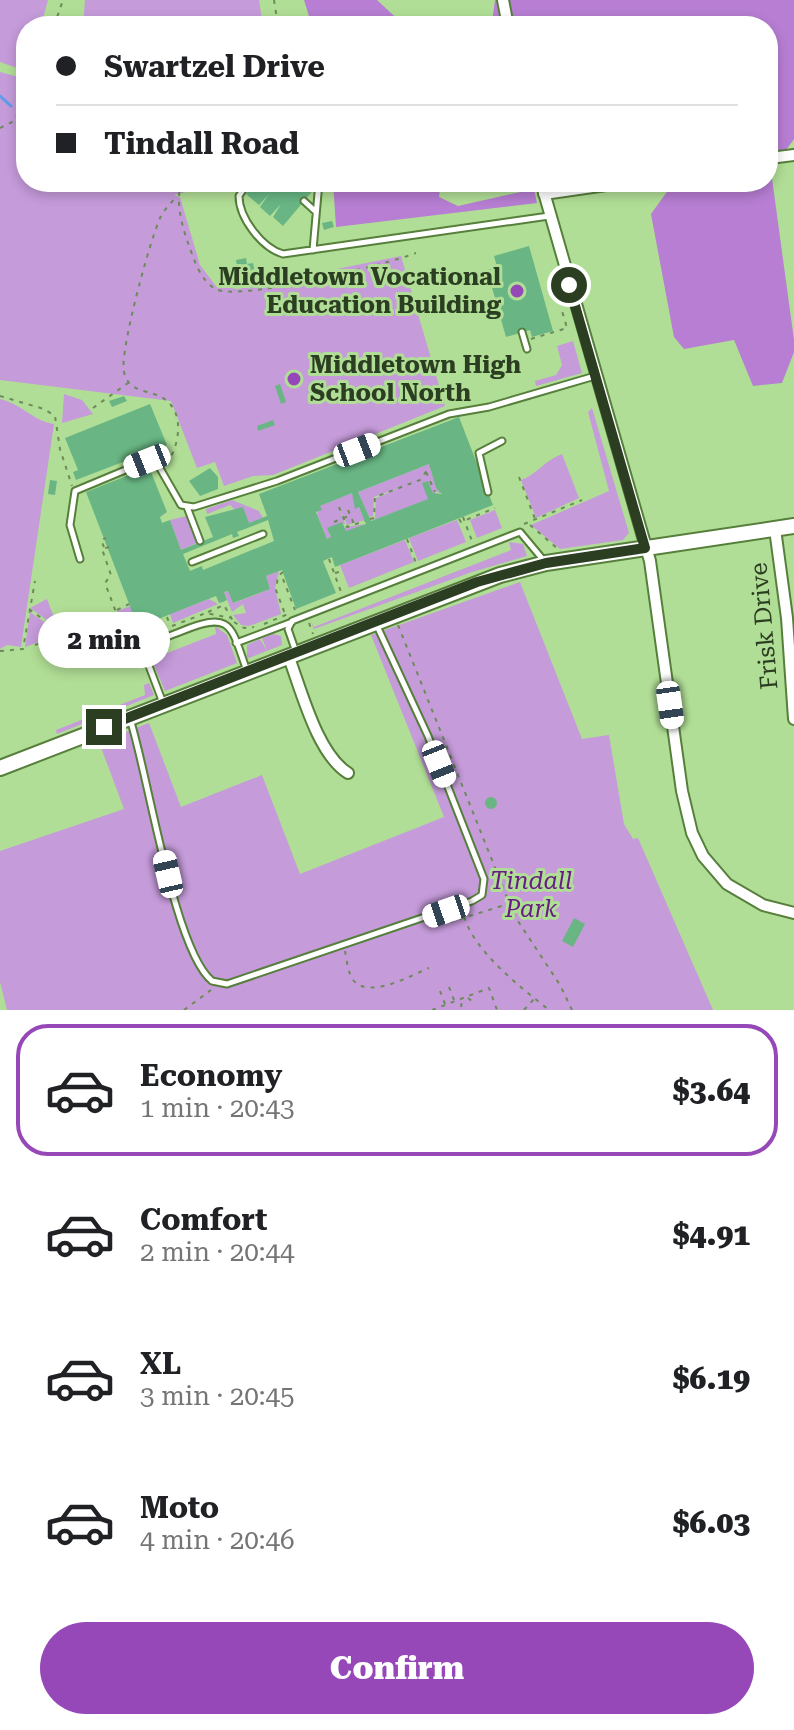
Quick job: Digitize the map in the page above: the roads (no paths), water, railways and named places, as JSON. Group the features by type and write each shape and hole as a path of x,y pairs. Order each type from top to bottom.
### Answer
{"street":[{"path":"558,192 544,194 549,216 650,561 682,791 692,833 703,856 727,884 763,905 794,913"},
{"path":"0,768 477,582 546,563 794,526"},
{"name":"Frisk Drive","path":"775,529 787,618 794,719"},
{"path":"292,654 324,745 336,764 348,773"}],"lane":[{"path":"242,192 239,196 246,221 277,252 313,250 549,216"},
{"path":"313,250 318,192"},
{"path":"304,201 317,213"},
{"path":"522,332 527,349"},
{"path":"187,507 277,481 449,414 489,407 595,376"},
{"path":"488,492 479,453 502,441"},
{"path":"80,559 70,525 75,491 149,460 157,463 180,503 187,507 206,556"},
{"path":"236,643 520,532 546,563"},
{"path":"192,562 263,534"},
{"path":"164,704 146,658 149,645 212,620 228,627 247,671"},
{"path":"292,621 288,629 292,654"},
{"path":"129,717 180,918 207,978 227,984 472,901 482,895 485,885 428,736 375,622"}],"waterway":[{"path":"0,96 11,106"}],"place":[{"name":"Middletown Vocational Education Building","path":"517,291"},
{"name":"Middletown High School North","path":"294,379"}],"park label":[{"name":"Tindall Park","path":"531,895"}]}
